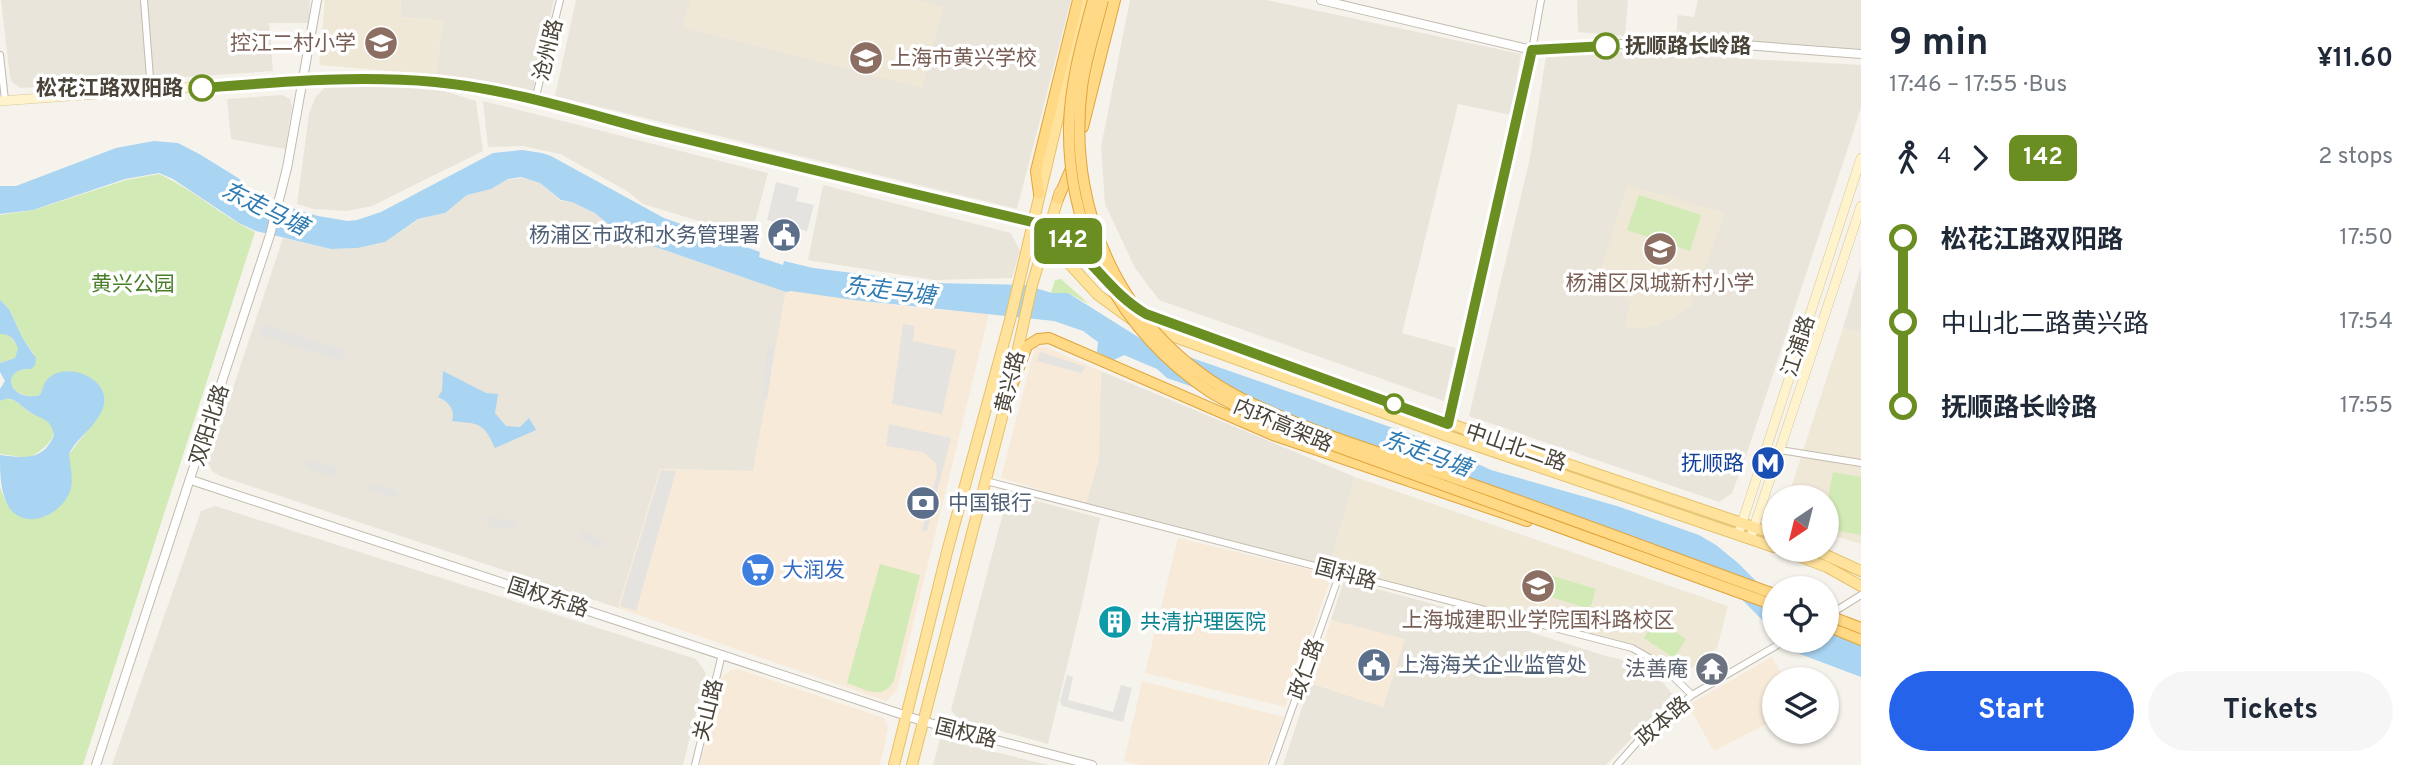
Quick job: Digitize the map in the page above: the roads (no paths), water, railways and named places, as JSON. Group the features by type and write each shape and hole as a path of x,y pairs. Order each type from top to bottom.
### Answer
{"highway":[{"path":"1039,194 1036,171 1079,0"},
{"name":"内环高架路","path":"1093,0 1074,74 1069,124 1078,207 1093,252 1116,298 1161,354 1212,393 1277,425 1762,601"},
{"name":"内环高架路","path":"1103,0 1082,85 1079,156 1082,175 1093,222 1113,273 1146,322 1174,351 1214,382 1254,404 1350,442 1762,590"},
{"path":"1058,199 1076,156 1115,0"},
{"path":"1003,411 1023,354 1030,342 1049,338 1315,451 1590,543 1621,549"},
{"path":"1839,620 1861,628"},
{"path":"1839,631 1861,640"}],"main road":[{"name":"黄兴路","path":"894,765 1010,320 1086,0"},
{"name":"黄兴路","path":"912,765 986,481 1032,285 1058,199 1108,0"},
{"path":"2,101 304,79 364,78 437,82 535,100 782,163 1032,222"},
{"name":"江浦路","path":"1738,535 1861,158"},
{"name":"江浦路","path":"1751,539 1861,205"},
{"name":"中山北二路","path":"1032,222 1047,233 1098,295 1120,314 1138,324 1447,430 1762,543"},
{"name":"中山北二路","path":"1047,233 1063,237 1114,289 1146,314 1447,430 1762,529"},
{"path":"1839,561 1861,571"},
{"path":"1814,562 1861,586"}],"street":[{"path":"144,0 151,92"},
{"name":"双阳北路","path":"96,765 279,204 317,0"},
{"name":"沧州路","path":"535,100 560,0"},
{"path":"1321,0 1532,50 1665,39 1861,54"},
{"path":"1447,430 1541,0"},
{"path":"0,55 2,101"},
{"path":"1780,450 1861,463"},
{"name":"国权东路","path":"191,480 905,715"},
{"name":"国科路","path":"986,481 1632,648 1660,664 1692,695"},
{"name":"政仁路","path":"1272,765 1340,573"},
{"path":"1839,608 1861,596"},
{"name":"政本路","path":"1617,765 1640,738 1692,695 1764,653"},
{"name":"关山路","path":"695,765 722,654"},
{"name":"国权路","path":"905,715 1092,765"}],"water":[{"name":"东走马塘","path":"154,141 178,143 238,178 260,198 318,216 348,221 381,212 493,153 522,150 542,153 664,218 760,252 759,257 783,265 784,261 813,268 932,283 1025,285 1052,293 1068,293 1146,342 1419,437 1491,470 1617,506 1699,535 1738,563 1762,587 1762,620 1707,564 1167,378 1157,369 1124,355 1114,360 1097,352 1098,342 1083,331 1054,321 786,292 621,235 595,213 561,200 540,183 521,177 508,179 491,189 467,195 445,213 418,219 385,242 358,248 331,249 256,231 159,173 125,179 33,210 0,214 0,186 16,186 116,148"},
{"path":"0,300 9,309 23,339 36,358 31,369 15,373 12,378 14,390 29,396 40,395 46,382 55,374 74,372 93,379 104,394 104,404 98,418 69,454 72,484 67,497 54,511 36,519 18,516 10,509 2,490 0,455 25,457 39,454 45,450 54,435 48,422 16,402 9,399 0,401 0,389 5,381 0,372 0,363 15,358 18,349 12,338 0,334"},
{"path":"443,371 486,393 498,394 495,413 506,426 520,427 529,418 536,430 495,448 480,426 452,421 450,406 438,397 442,391"},
{"path":"1839,635 1861,645 1861,677 1839,667 1800,654 1839,653"}],"place":[{"name":"控江二村小学","path":"381,43"},
{"name":"抚顺路长岭路","path":"1606,46"},
{"name":"上海市黄兴学校","path":"866,58"},
{"name":"松花江路双阳路","path":"202,88"},
{"name":"杨浦区市政和水务管理署","path":"784,235"},
{"name":"杨浦区凤城新村小学","path":"1660,249"},
{"name":"抚顺路","path":"1768,463"},
{"name":"中国银行","path":"923,503"},
{"name":"大润发","path":"758,570"},
{"name":"上海城建职业学院国科路校区","path":"1538,586"},
{"name":"共清护理医院","path":"1115,622"},
{"name":"上海海关企业监管处","path":"1374,665"},
{"name":"法善庵","path":"1712,669"}],"park label":[{"name":"黄兴公园","path":"133,284"}]}
